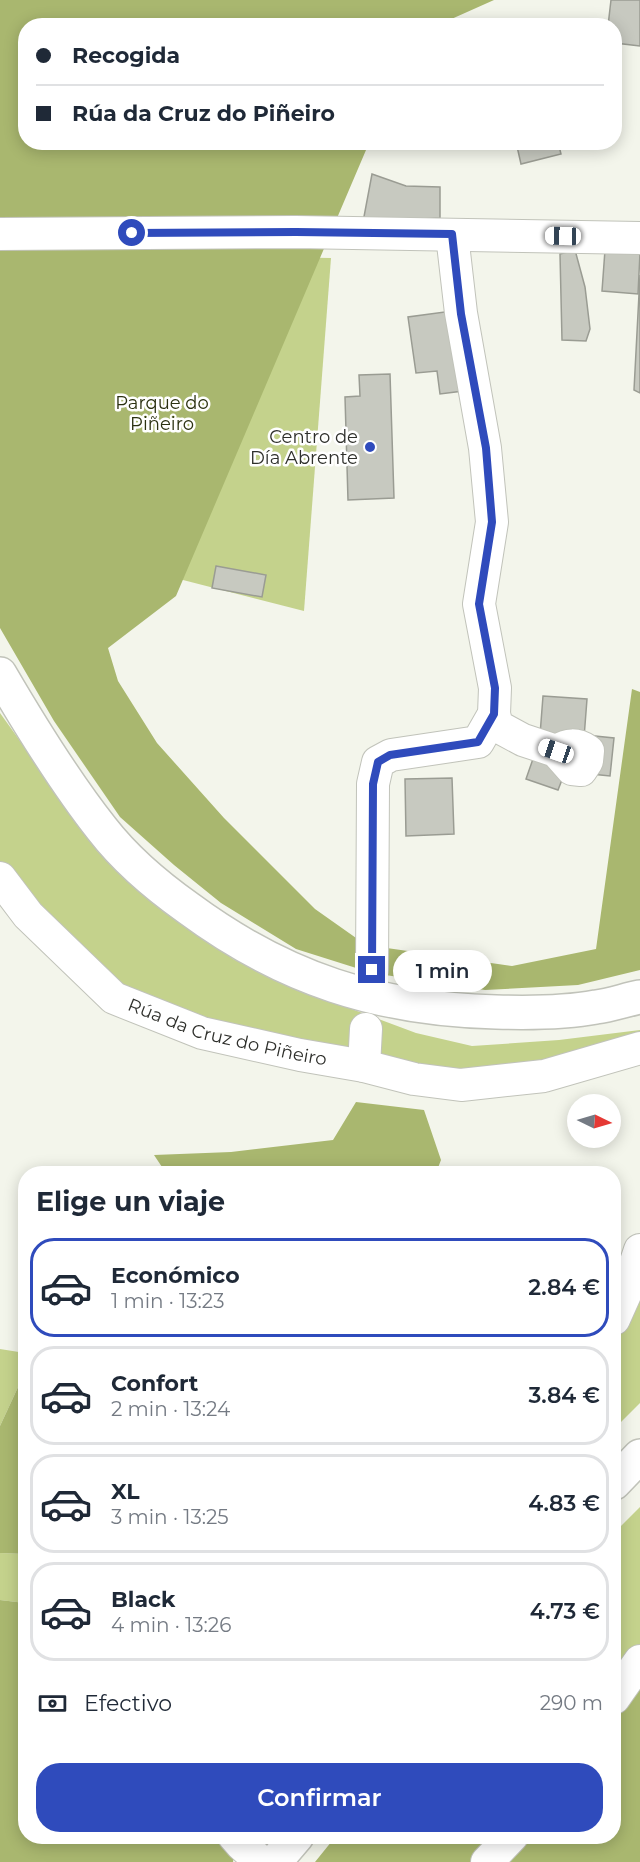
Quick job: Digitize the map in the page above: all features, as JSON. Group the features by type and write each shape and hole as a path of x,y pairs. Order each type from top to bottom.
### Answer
{"main road":[{"path":"0,674 34,731 103,830 154,883 208,923 272,961 321,982 377,999 450,1011 524,1013 595,1007 640,997"},
{"path":"621,1476 640,1456"},
{"path":"275,1862 290,1844"}],"street":[{"path":"0,234 296,232 640,238"},
{"path":"452,234 461,314 486,448 492,522 479,604 495,688 494,714 497,726 523,740 556,751"},
{"path":"372,970 373,784 378,762 390,755 478,742 494,714"},
{"name":"Rúa da Cruz do Piñeiro","path":"0,878 28,915 114,998 202,1033 300,1055 364,1066 414,1079 461,1085 543,1076 640,1048"},
{"path":"364,1066 366,1029"},
{"path":"621,1303 640,1250"},
{"path":"621,1688 640,1661"},
{"path":"241,1844 261,1862"},
{"path":"487,1862 504,1844"}],"green space":[{"path":"0,0 494,0 454,18 18,18 18,150 366,150 176,596 108,648 118,681 157,743 224,818 315,909 366,945 512,966 596,949 632,689 640,692 640,970 578,985 485,990 372,973 296,949 221,903 120,817 54,721 0,628"},
{"name":"Parque do Piñeiro","path":"0,253 331,258 304,611 0,533"},
{"path":"0,713 61,798 158,904 233,959 333,1002 416,1033 472,1046 559,1040 640,1030 640,1050 461,1085 122,1001 0,875"},
{"path":"356,1102 424,1110 441,1160 439,1166 161,1166 154,1155 231,1152 333,1140"},
{"path":"640,1250 640,1403 621,1422 621,1300"},
{"path":"0,1349 18,1352 18,1387 0,1426"},
{"path":"18,1387 18,1554 0,1553 0,1426"},
{"path":"640,1507 640,1664 621,1679 621,1526"},
{"path":"0,1553 18,1554 18,1602 0,1600"},
{"path":"0,1600 18,1602 18,1844 236,1844 233,1862 0,1862"},
{"path":"640,1661 640,1862 315,1862 330,1844 621,1844 621,1679"}],"building":[{"path":"611,0 640,0 640,46 622,44 622,18 609,18"},
{"path":"518,150 560,150 561,154 521,164"},
{"path":"372,174 406,186 440,187 440,218 363,222"},
{"path":"575,250 585,287 590,329 586,341 562,340 560,254"},
{"path":"605,250 640,253 638,294 602,291"},
{"path":"640,275 640,393 634,390"},
{"path":"452,311 463,391 440,394 437,371 416,373 408,317"},
{"name":"Centro de Día Abrente","path":"390,374 394,498 348,500 345,397 360,396 359,375"},
{"path":"216,566 266,575 262,597 212,588"},
{"path":"543,696 587,699 584,738 540,735"},
{"path":"595,736 614,738 610,776 591,774"},
{"path":"534,756 565,772 558,790 526,779"},
{"path":"452,778 454,834 406,836 405,779"}],"place":[{"name":"Centro de Día Abrente","path":"370,447"}],"route":[{"path":"132,233 452,234 461,314 486,448 492,522 479,604 495,688 494,714 478,742 390,755 378,762 373,784 372,970"}]}
